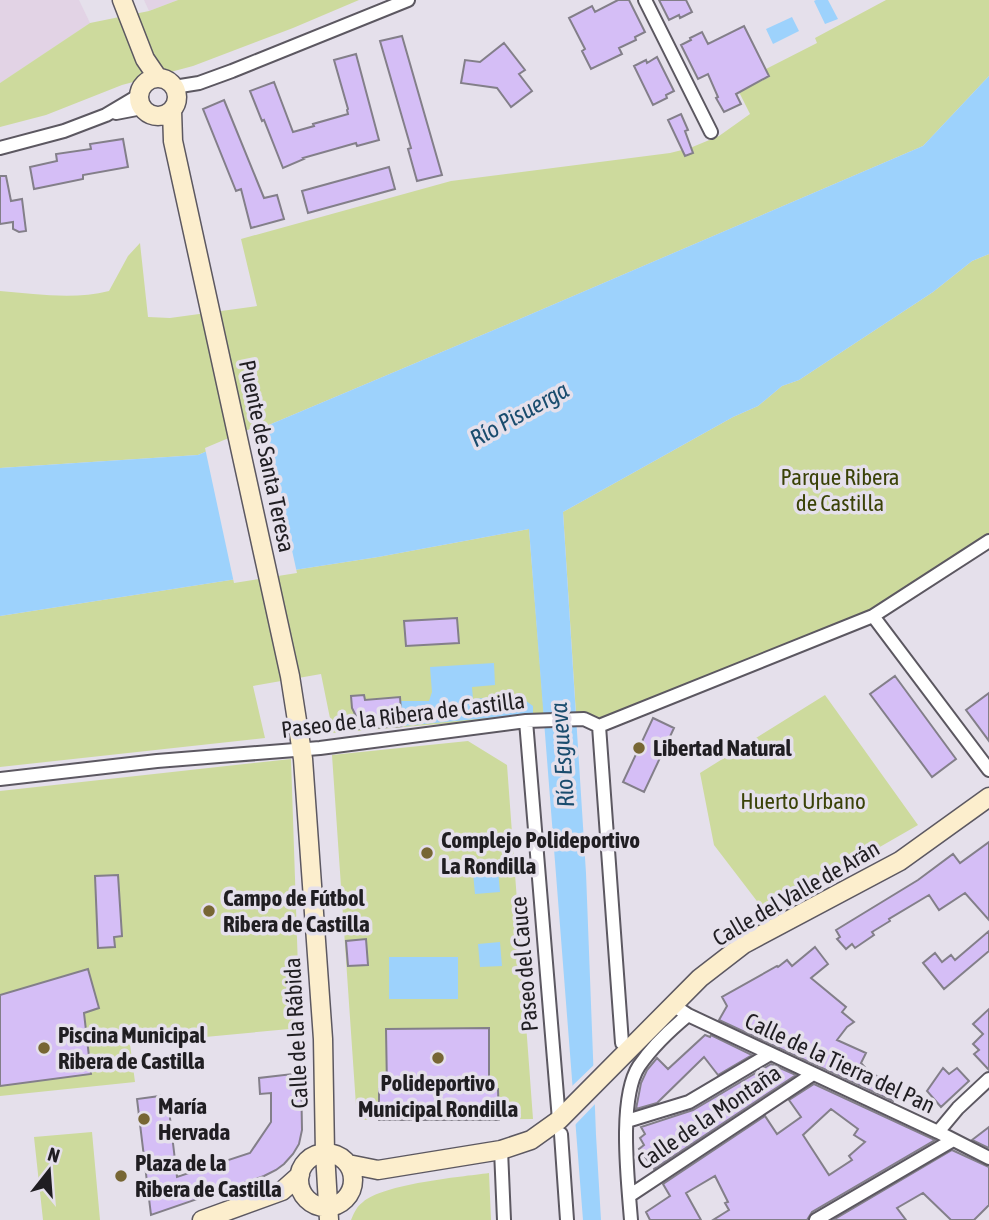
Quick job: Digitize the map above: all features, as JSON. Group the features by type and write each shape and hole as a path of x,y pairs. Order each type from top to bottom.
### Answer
{"street":[{"path":"122,0 158,96"},
{"path":"0,148 64,131 232,71 408,0"},
{"path":"645,0 711,132"},
{"name":"Puente de Santa Teresa","path":"158,96 173,141 197,247 289,676"},
{"path":"622,1043 599,726 873,616 989,541"},
{"path":"873,616 989,769"},
{"name":"Calle de la Rábida","path":"289,676 303,749 323,1039 329,1214"},
{"name":"Paseo de la Ribera de Castilla","path":"0,779 158,761 303,749 532,721 584,719 599,726"},
{"name":"Paseo del Cauce","path":"532,721 567,1220"},
{"name":"Calle del Valle de Arán","path":"627,1121 630,1090 638,1067 674,1027 680,1010 700,978 744,944 900,862 989,797"},
{"name":"Calle del Valle de Arán","path":"378,1170 501,1150 560,1127 607,1072 680,1010"},
{"name":"Calle de la Tierra del Pan","path":"680,1010 989,1158"},
{"path":"631,1220 627,1121 689,1102 770,1054"},
{"name":"Calle de la Montaña","path":"629,1196 813,1074"},
{"path":"937,1132 989,1079"},
{"path":"816,1220 953,1140"},
{"path":"501,1150 504,1220"},
{"path":"325,1153 343,1159 348,1164 352,1171 353,1184 343,1202 329,1214 309,1202 299,1181 302,1167 308,1161 325,1153"},
{"path":"348,1164 378,1170"},
{"path":"353,1184 378,1170"},
{"path":"202,1220 282,1191 300,1175"},
{"path":"282,1191 304,1195"}],"shaded area":[{"path":"0,0 79,0 90,23 0,83"},
{"path":"144,0 178,0 149,11"}],"green space":[{"path":"178,0 359,0 193,66 122,85 46,115 0,127 0,83 90,23 149,11"},
{"path":"886,0 989,0 989,76 923,146 198,455 0,468 0,291 69,296 109,291 128,256 140,243 148,317 170,318 257,306 241,239 451,181 670,153 690,148 719,136 750,114 739,92 769,77 766,69 817,43 815,38"},
{"name":"Parque Ribera de Castilla","path":"989,254 989,535 871,611 607,718 576,714 563,512 733,417 758,406 782,386 799,380 933,292 972,261"},
{"path":"529,529 544,715 333,733 321,674 253,686 265,738 0,767 0,616 378,557"},
{"name":"Huerto Urbano","path":"825,695 918,825 845,867 763,909 714,845 700,773"},
{"name":"Complejo Polideportivo La Rondilla","path":"468,741 507,765 533,1119 357,1120 332,755"},
{"path":"291,759 300,1028 130,1044 135,1082 0,1096 0,791"},
{"path":"92,1132 100,1220 43,1220 34,1137"},
{"path":"489,1173 491,1220 351,1220 361,1204 387,1190"}],"water":[{"path":"828,0 838,19 825,24 814,1"},
{"path":"792,17 799,31 773,44 766,29"},
{"path":"989,76 989,254 972,261 933,292 799,380 782,386 758,406 733,417 563,512 586,873 601,1220 583,1220 529,529 378,557 0,616 0,468 198,455 923,146"},
{"path":"494,663 495,685 472,687 473,699 518,695 533,706 533,714 402,726 400,701 429,701 432,692 430,667"},
{"path":"497,860 500,892 475,894 472,862"},
{"path":"500,942 502,966 480,967 478,944"},
{"path":"389,957 458,957 458,999 389,999"}],"pier":[{"path":"264,423 297,573 234,583 205,448"},
{"path":"597,1062 598,1101 573,1127 570,1088"}],"building":[{"path":"618,0 629,0 645,32 619,48 622,54 591,69 582,51 585,49 569,18 592,6 595,12"},
{"path":"659,0 686,0 692,12 669,20"},
{"path":"744,26 769,76 736,94 741,104 724,112 708,74 698,79 681,45 702,32 708,44"},
{"path":"402,36 442,175 417,181 408,149 411,148 380,41"},
{"path":"504,43 525,70 519,74 532,91 511,107 497,88 461,83 465,60 480,62"},
{"path":"356,54 379,140 357,146 356,143 303,158 283,168 250,91 274,82 293,132 314,126 313,124 348,114 334,60"},
{"path":"657,57 674,91 653,105 634,66"},
{"path":"224,100 264,198 277,195 284,219 251,228 241,189 236,191 203,109"},
{"path":"681,114 693,153 685,156 668,120"},
{"path":"123,139 128,167 83,175 83,179 34,189 30,167 57,161 56,154 91,149 90,144"},
{"path":"389,167 395,189 308,213 302,191"},
{"path":"0,176 6,176 11,201 22,199 26,231 13,229 13,222 0,224"},
{"path":"457,618 459,643 406,646 404,621"},
{"path":"895,676 956,759 932,777 870,694"},
{"path":"989,693 989,741 966,710"},
{"path":"364,695 365,700 400,697 402,726 359,729 351,696"},
{"path":"653,718 674,728 644,792 623,782"},
{"path":"989,842 989,920 965,893 939,910 929,895 889,919 890,921 872,932 874,935 855,948 852,944 846,949 837,939 840,937 836,930 918,880 953,854 960,863"},
{"path":"118,875 122,936 114,937 115,947 98,948 95,876"},
{"path":"989,931 989,951 944,989 923,963 935,953 942,962 951,955 955,960"},
{"path":"366,939 368,965 348,966 346,941"},
{"path":"815,947 828,964 811,978 846,1007 842,1012 854,1022 837,1040 866,1053 861,1063 869,1072 884,1080 882,1084 898,1092 893,1101 719,1020 727,1006 722,997 787,960 792,966"},
{"name":"Piscina Municipal Ribera de Castilla","path":"88,969 99,1008 84,1013 91,1074 0,1086 0,995"},
{"path":"989,1009 989,1070 974,1054 979,1050 973,1044 983,1034 973,1024"},
{"name":"Polideportivo Municipal Rondilla","path":"489,1028 489,1090 498,1089 499,1120 379,1120 379,1089 387,1088 386,1029"},
{"path":"705,1035 711,1035 752,1055 718,1075 704,1057 657,1103 636,1109 641,1083 657,1058 668,1069"},
{"path":"771,1064 796,1075 654,1169 639,1149 644,1145 640,1138 645,1134 641,1127 693,1110"},
{"path":"943,1068 949,1074 957,1068 969,1081 941,1107 927,1091"},
{"path":"301,1073 302,1130 299,1144 284,1164 264,1176 151,1215 137,1099 160,1096 160,1102 168,1101 177,1177 250,1153 271,1122 271,1093 260,1094 259,1078"},
{"path":"814,1084 935,1140 812,1212 807,1220 713,1220 729,1210 725,1203 728,1202 715,1176 686,1193 701,1220 650,1220 646,1212 670,1196 663,1184 765,1116 777,1134 801,1117 789,1100","holes":["831,1109 858,1129 854,1135 865,1142 849,1156 852,1160 829,1175 803,1135"]},
{"path":"989,1127 989,1148 972,1140"},
{"path":"952,1150 989,1167 989,1205 974,1220 951,1220 923,1193 897,1208 906,1220 833,1220"}],"place":[{"name":"Libertad Natural","path":"639,748"},
{"name":"Complejo Polideportivo La Rondilla","path":"427,853"},
{"name":"Campo de Fútbol Ribera de Castilla","path":"209,911"},
{"name":"Piscina Municipal Ribera de Castilla","path":"44,1048"},
{"name":"Polideportivo Municipal Rondilla","path":"438,1058"},
{"name":"María Hervada","path":"144,1119"},
{"name":"Plaza de la Ribera de Castilla","path":"121,1176"}],"water label":[{"name":"Río Pisuerga","path":"519,414"},
{"name":"Río Esgueva","path":"562,755"}]}
